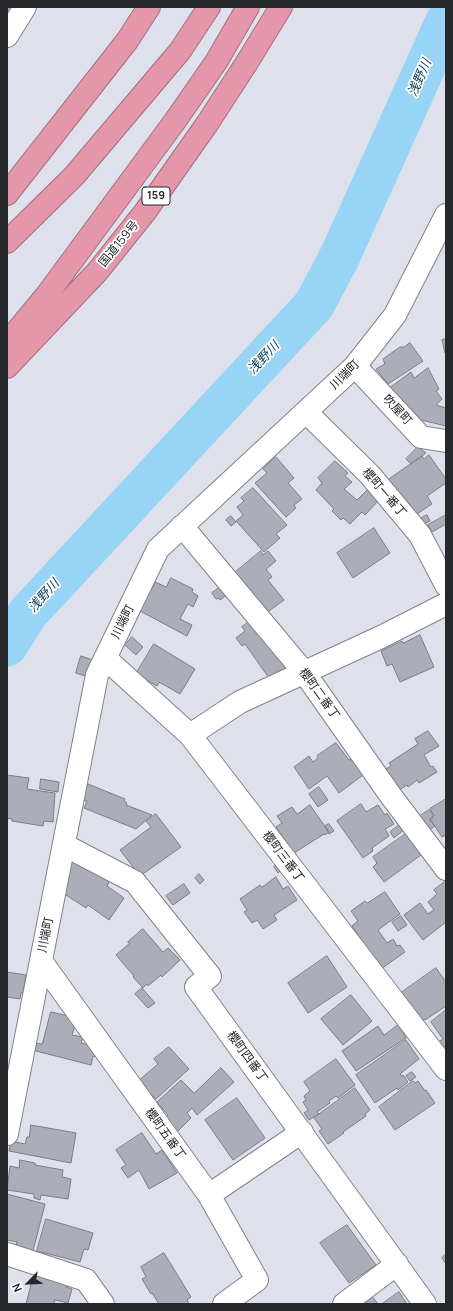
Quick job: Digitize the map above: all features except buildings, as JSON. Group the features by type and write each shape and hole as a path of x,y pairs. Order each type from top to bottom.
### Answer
{"highway":[{"path":"7,194 127,42 149,7"},
{"path":"7,242 74,176 180,51 209,7"},
{"name":"159","path":"7,343 46,296 112,208 216,62 248,7"},
{"name":"国道159号","path":"7,367 97,272 145,212 215,111 281,7"}],"street":[{"path":"7,36 25,7"},
{"name":"川端町","path":"7,1134 97,675 158,550 355,366 395,315 446,215"},
{"name":"吹屋町","path":"355,366 422,437 446,441"},
{"name":"櫻町一番丁","path":"306,412 370,475 420,535 446,585"},
{"name":"櫻町二番丁","path":"182,526 304,672 391,796 446,869"},
{"path":"190,735 240,702 444,608"},
{"name":"櫻町三番丁","path":"106,658 190,735 446,1069"},
{"name":"櫻町四番丁","path":"64,845 135,882 210,976 196,987 425,1304"},
{"name":"櫻町五番丁","path":"41,962 210,1195 257,1280 224,1304"},
{"path":"210,1195 302,1132"},
{"path":"7,1254 86,1280 103,1304"},
{"path":"344,1304 396,1264"}],"waterway":[{"name":"浅野川","path":"7,646 28,613 314,305 339,258 446,21"}]}
